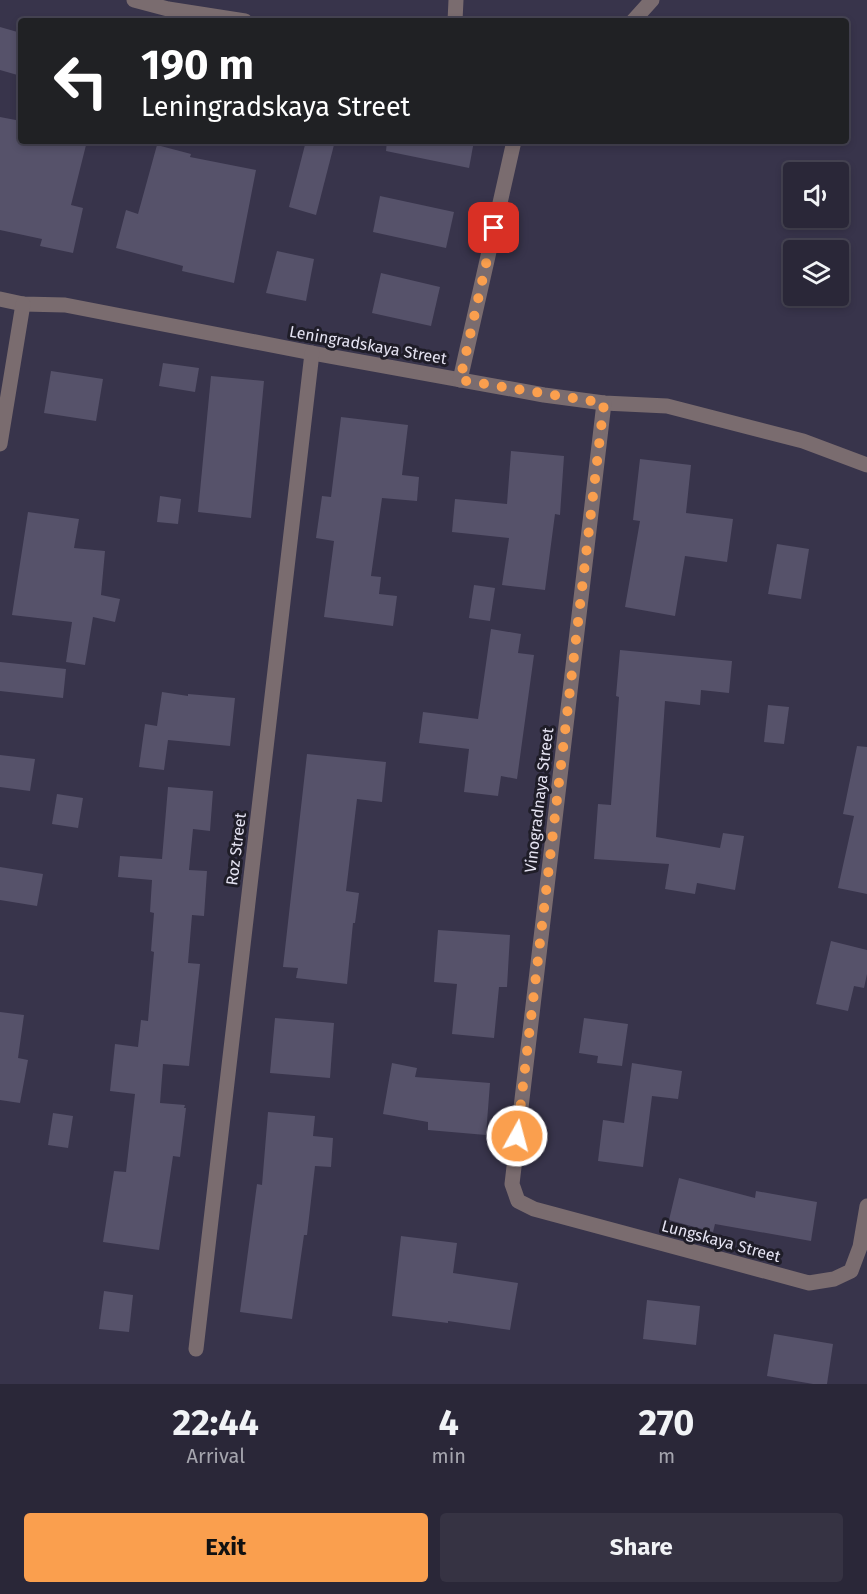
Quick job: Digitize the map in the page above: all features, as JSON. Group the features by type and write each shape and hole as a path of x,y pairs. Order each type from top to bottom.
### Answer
{"street":[{"path":"134,0 168,4 231,18"},
{"path":"455,18 456,0"},
{"path":"636,18 652,0"},
{"path":"460,380 513,144"},
{"name":"Leningradskaya Street","path":"0,298 23,304 64,305 460,380 604,403 666,406 803,441 867,465"},
{"path":"0,444 23,304"},
{"name":"Roz Street","path":"196,1349 312,353"},
{"name":"Vinogradnaya Street","path":"518,1201 512,1184 604,403"},
{"name":"Lungskaya Street","path":"518,1201 551,1214 809,1283 834,1280 851,1271 861,1247 867,1206"}],"building":[{"path":"0,27 18,32 18,75 0,70"},
{"path":"0,117 18,120 18,144 86,144 71,205 83,208 73,253 40,246 42,239 0,230"},
{"path":"305,144 334,144 316,215 289,207"},
{"path":"387,144 473,144 469,168 386,151"},
{"path":"157,145 191,154 190,157 256,170 234,283 182,271 183,266 116,248 126,210 138,214"},
{"path":"380,196 454,212 446,248 373,232"},
{"path":"277,251 314,259 306,301 266,293"},
{"path":"381,273 440,287 431,326 372,313"},
{"path":"163,363 199,368 195,392 159,386"},
{"path":"51,371 103,379 96,421 44,413"},
{"path":"211,376 264,381 251,518 198,512"},
{"path":"341,417 408,425 402,475 419,477 417,501 382,498 371,576 381,577 379,594 397,596 393,626 324,617 334,541 316,538 322,496 331,497"},
{"path":"511,451 564,456 560,515 555,514 545,590 502,585 509,538 452,532 455,499 507,504"},
{"path":"640,459 691,465 686,513 733,519 727,562 685,556 675,616 625,607 640,521 633,520"},
{"path":"160,496 181,499 178,524 157,522"},
{"path":"28,512 79,519 74,548 105,551 101,595 120,599 115,622 93,617 85,665 66,662 72,622 12,615"},
{"path":"777,544 809,549 801,599 768,594"},
{"path":"474,585 495,588 490,621 469,618"},
{"path":"491,629 521,634 518,653 534,655 517,779 501,776 498,796 464,792 469,749 419,743 423,712 478,719"},
{"path":"620,650 732,661 729,693 701,690 700,705 665,701 656,837 720,848 723,833 744,836 735,890 697,883 695,894 665,889 669,864 594,859 598,804 611,805"},
{"path":"0,662 66,669 63,698 0,691"},
{"path":"162,692 188,696 188,694 235,698 230,746 168,740 164,770 139,767 145,724 157,726"},
{"path":"768,705 789,707 784,744 764,742"},
{"path":"857,746 867,747 867,894 838,888 854,816 843,814"},
{"path":"307,754 386,762 382,802 357,799 346,891 359,893 355,923 353,923 347,984 296,978 298,968 283,967"},
{"path":"0,755 35,759 30,791 0,787"},
{"path":"168,787 213,791 210,831 193,829 189,870 207,871 204,916 192,915 188,963 200,964 189,1066 163,1064 160,1103 185,1105 184,1108 186,1108 180,1157 173,1156 159,1250 103,1242 114,1171 126,1172 135,1094 110,1091 115,1044 138,1047 141,1020 148,1021 154,952 151,951 154,913 150,912 152,880 118,877 120,856 162,859"},
{"path":"57,794 83,798 78,828 52,824"},
{"path":"0,867 43,874 37,906 0,900"},
{"path":"438,930 510,935 507,987 499,987 494,1038 452,1034 457,984 434,982"},
{"path":"831,941 867,950 867,974 864,988 854,986 848,1011 816,1004"},
{"path":"0,1012 24,1015 18,1058 28,1060 20,1103 0,1100"},
{"path":"275,1018 334,1023 330,1078 270,1073"},
{"path":"584,1018 628,1024 622,1066 597,1063 598,1056 579,1053"},
{"path":"392,1063 417,1068 415,1077 490,1083 486,1135 428,1130 428,1122 383,1114"},
{"path":"632,1063 682,1071 678,1099 652,1096 643,1167 598,1161 603,1120 624,1123"},
{"path":"268,1112 315,1116 313,1136 333,1138 331,1167 315,1166 307,1235 304,1235 292,1319 240,1312 257,1184 262,1185"},
{"path":"53,1113 73,1116 68,1148 48,1145"},
{"path":"679,1178 755,1198 756,1191 817,1202 811,1241 715,1224 713,1232 669,1220"},
{"path":"401,1236 457,1243 453,1273 518,1283 510,1330 392,1316"},
{"path":"104,1291 133,1295 129,1332 99,1329"},
{"path":"647,1300 700,1306 696,1345 643,1339"},
{"path":"774,1334 833,1344 827,1384 813,1384 767,1376"}],"route":[{"path":"494,228 460,380 604,403 517,1136"}]}
